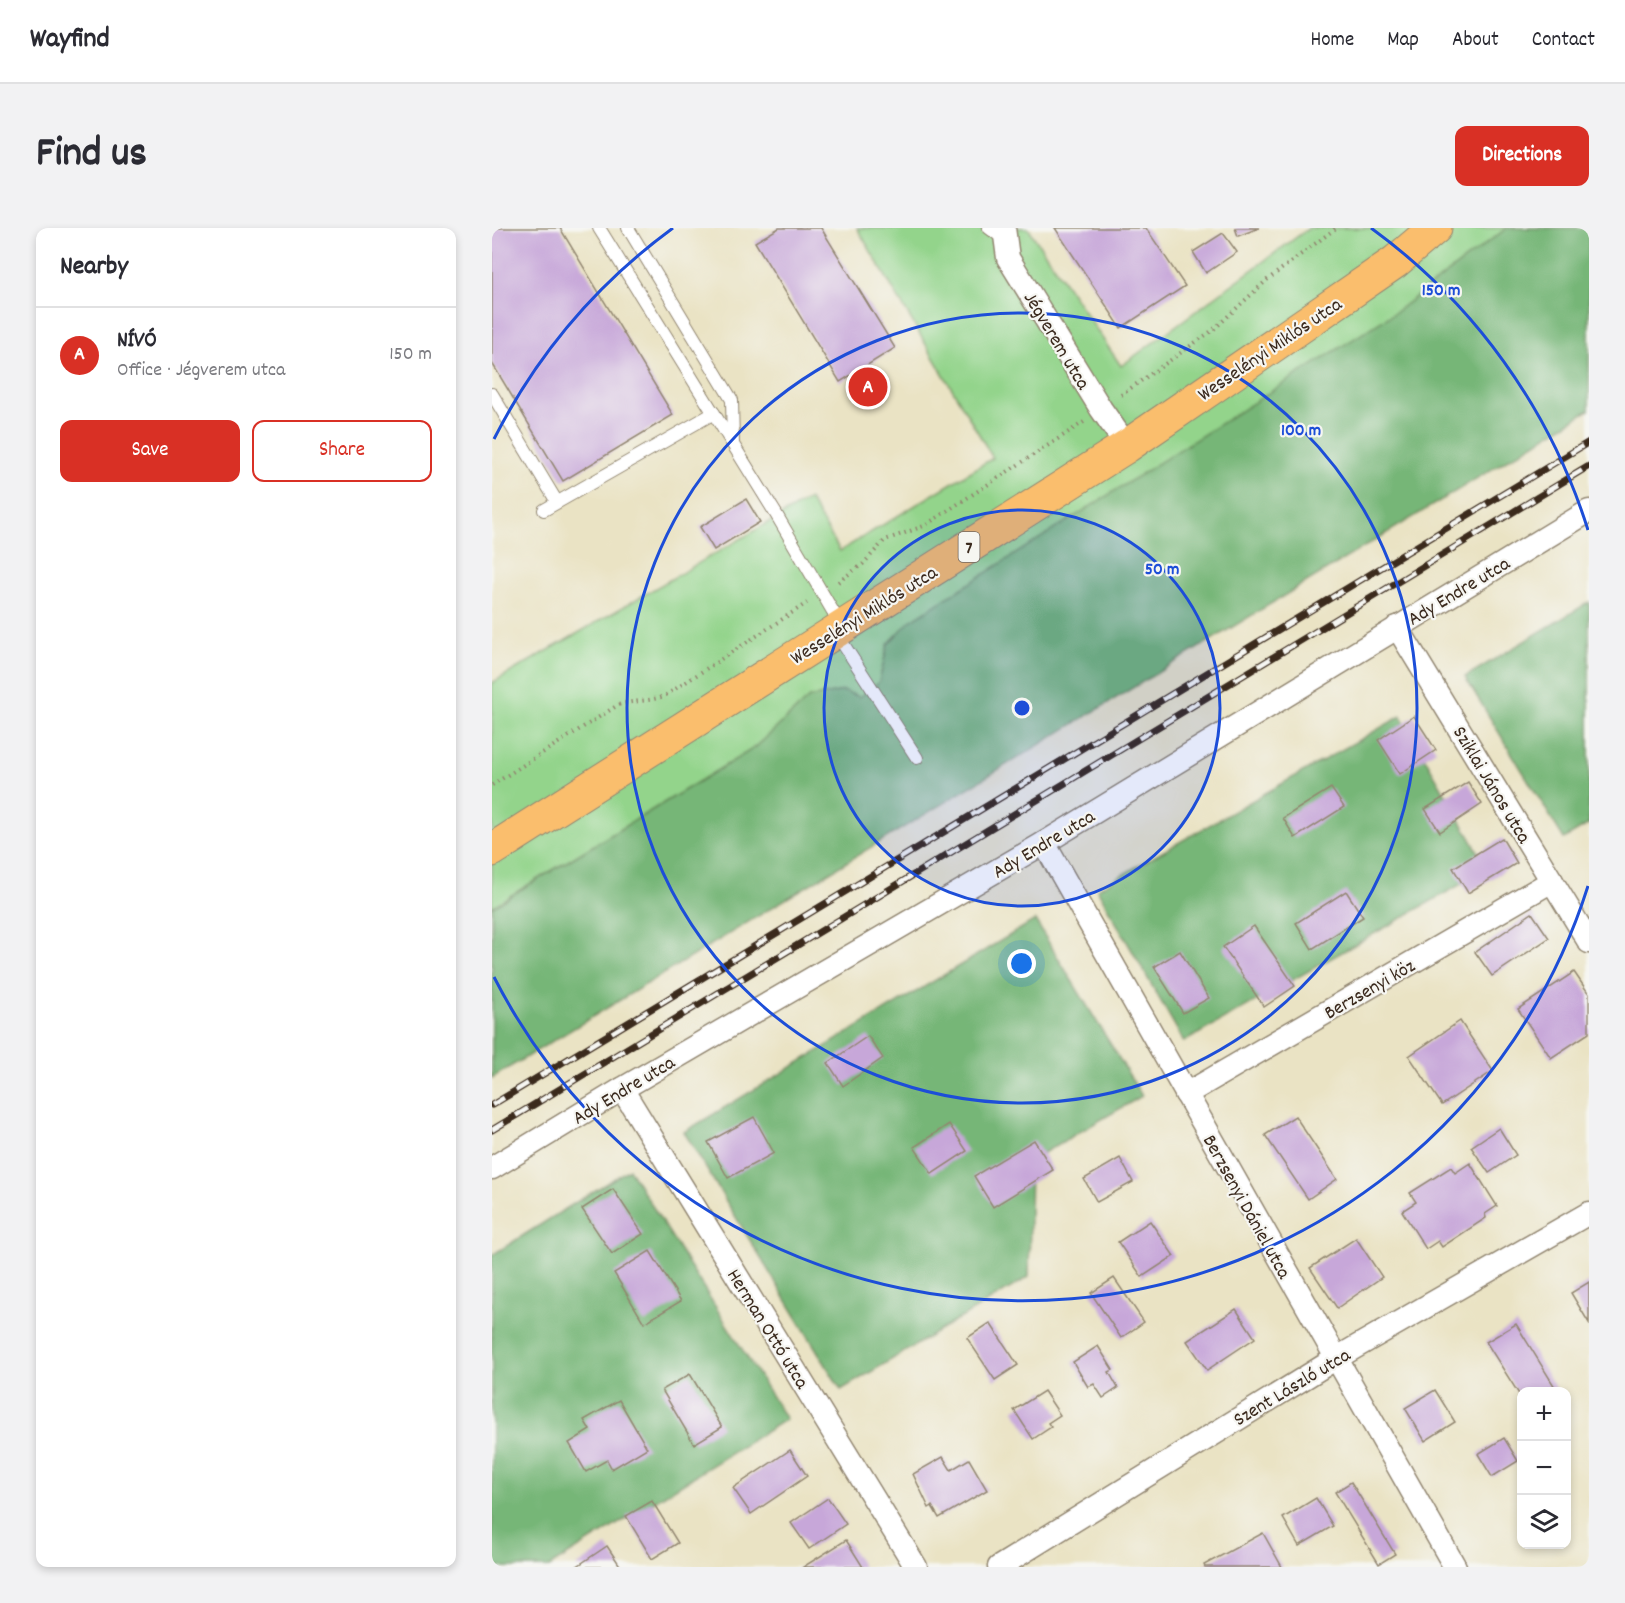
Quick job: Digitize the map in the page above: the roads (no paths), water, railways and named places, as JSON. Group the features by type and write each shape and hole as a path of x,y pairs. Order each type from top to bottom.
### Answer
{"main road":[{"name":"Wesselényi Miklós utca","path":"492,850 1127,446 1395,262 1435,228"}],"street":[{"name":"Jégverem utca","path":"999,232 1008,258 1101,410 1127,446"},
{"name":"Ady Endre utca","path":"492,1168 622,1089 1044,843 1589,511"},
{"name":"Sziklai János utca","path":"1397,627 1589,942"},
{"name":"Berzsenyi Dániel utca","path":"1044,843 1455,1567"},
{"name":"Berzsenyi köz","path":"1186,1094 1552,881"},
{"name":"Herman Ottó utca","path":"622,1089 916,1567"},
{"name":"Szent László utca","path":"999,1567 1335,1359 1589,1213"}],"lane":[{"path":"600,228 733,444 822,594 839,630 917,758"},
{"path":"628,228 732,400 733,444"},
{"path":"492,394 557,502"},
{"path":"544,510 714,413"}],"railway":[{"path":"492,1105 1589,442"},
{"path":"492,1130 1589,466"}],"place":[{"name":"NÍVÓ","path":"868,387"}]}
